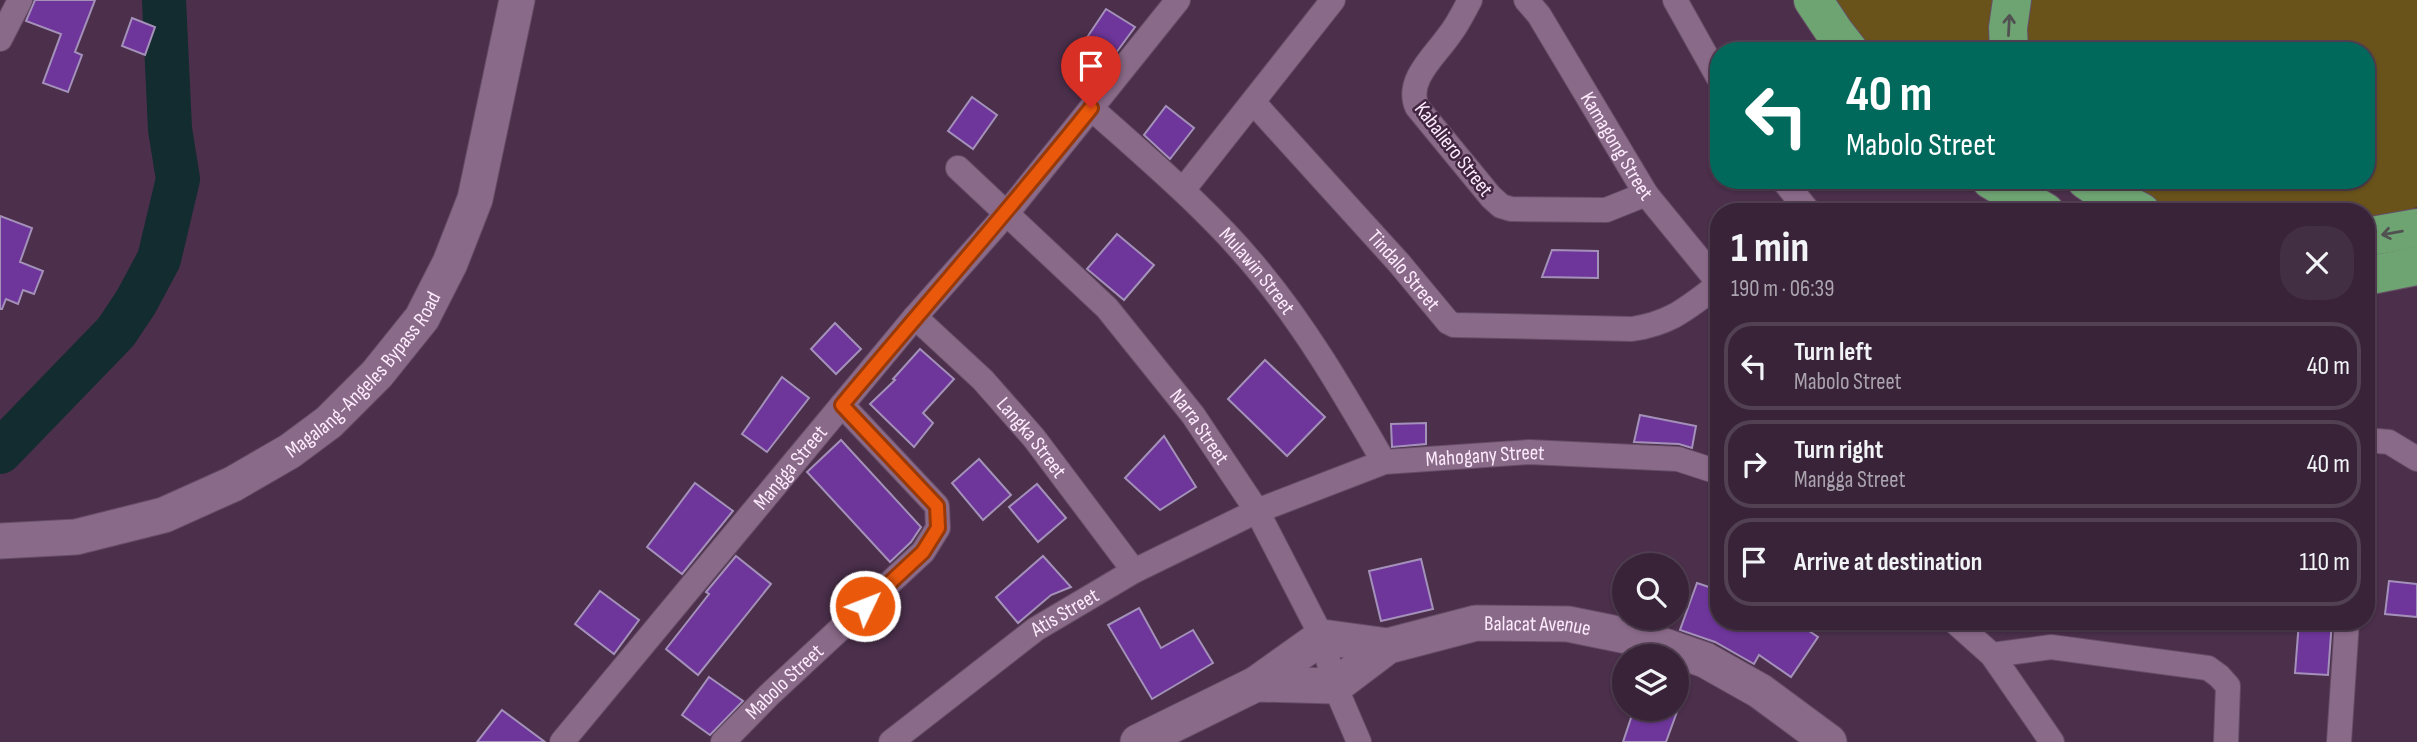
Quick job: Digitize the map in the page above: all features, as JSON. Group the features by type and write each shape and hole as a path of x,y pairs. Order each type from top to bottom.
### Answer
{"highway":[{"path":"1813,0 1842,42"},
{"path":"2009,42 2012,0"},
{"path":"2006,189 2030,203"},
{"path":"2099,189 2124,203"},
{"path":"2375,235 2417,228"},
{"path":"2375,275 2412,269"}],"street":[{"path":"0,39 20,0"},
{"name":"Magalang-Angeles Bypass Road","path":"0,541 76,537 164,515 233,484 290,452 329,422 377,374 422,318 450,263 475,200 517,0"},
{"name":"Mangga Street","path":"562,742 915,317 1007,213 1178,0"},
{"path":"1183,190 1333,0"},
{"name":"Kabaliero Street","path":"1470,0 1452,32 1416,81 1413,99 1491,197 1501,206 1511,209 1606,210 1646,194"},
{"name":"Kamagong Street","path":"1526,0 1539,15 1646,194 1710,274"},
{"path":"1675,0 1710,63"},
{"name":"Tindalo Street","path":"1253,102 1454,325 1632,328 1656,325 1680,313 1710,290"},
{"name":"Mulawin Street","path":"1091,108 1183,190 1259,271 1329,368 1384,463"},
{"name":"Narra Street","path":"958,168 1107,308 1193,415 1257,511 1322,636 1335,686 1359,742"},
{"path":"1790,189 1802,203"},
{"name":"Langka Street","path":"915,317 983,380 1034,438 1134,571"},
{"name":"Mabolo Street","path":"723,742 769,695 923,552 938,528 937,506 842,405"},
{"path":"2375,441 2389,442 2417,459"},
{"name":"Mahogany Street","path":"1257,511 1384,463 1529,453 1678,459 1710,469"},
{"name":"Atis Street","path":"891,742 1036,629 1134,571 1257,511"},
{"name":"Balacat Avenue","path":"1335,686 1388,646 1476,623 1569,624 1647,640 1705,660 1760,691 1829,742"},
{"path":"1964,630 1992,655 2052,742"},
{"path":"2339,742 2346,630"},
{"path":"1138,742 1256,684 1322,636"},
{"name":"Balacat Avenue","path":"1322,636 1388,646"},
{"path":"1992,655 2051,647 2208,668 2228,686 2226,742"},
{"path":"1256,684 1335,686"}],"shaded area":[{"path":"1829,0 1995,0 1990,42 1858,42"},
{"path":"2025,0 2417,0 2417,207 2389,217 2375,218 2375,203 2159,203 2127,189 2375,189 2375,42 2022,42"}],"building":[{"path":"35,0 95,0 75,52 82,55 68,92 43,83 61,34 26,21"},
{"path":"1106,9 1135,27 1113,57 1086,39"},
{"path":"132,18 155,27 145,55 122,46"},
{"path":"972,97 997,115 973,149 948,131"},
{"path":"1166,106 1194,128 1170,159 1144,135"},
{"path":"0,216 32,228 20,262 43,271 34,294 23,290 18,304 6,299 2,309 0,309"},
{"path":"1117,234 1154,265 1124,300 1087,269"},
{"path":"1552,250 1598,251 1598,278 1542,277"},
{"path":"835,323 861,349 836,374 811,349"},
{"path":"920,349 954,379 923,413 933,423 914,447 870,404 895,380 893,379"},
{"path":"1265,360 1325,417 1287,456 1228,399"},
{"path":"782,377 809,398 767,452 742,434"},
{"path":"1640,415 1696,426 1692,448 1679,444 1634,442"},
{"path":"1426,423 1426,444 1392,447 1391,424"},
{"path":"1164,436 1196,487 1160,510 1125,478"},
{"path":"841,440 921,527 911,542 890,562 807,472"},
{"path":"979,459 1011,495 983,520 952,483"},
{"path":"695,483 733,511 682,574 647,547"},
{"path":"1037,484 1066,518 1038,542 1009,507"},
{"path":"736,556 771,584 698,675 666,649 709,594 706,592"},
{"path":"1043,556 1071,587 1051,595 1018,623 996,597"},
{"path":"1421,559 1433,609 1381,621 1369,571"},
{"path":"2389,581 2417,584 2417,617 2385,614"},
{"path":"1697,583 1710,587 1710,630 1808,630 1818,637 1791,677 1759,655 1754,664 1715,642 1680,630 1689,630 1689,605"},
{"path":"600,591 639,620 614,654 575,624"},
{"path":"1139,608 1161,648 1193,630 1213,663 1152,699 1108,625"},
{"path":"2298,630 2331,630 2328,675 2295,673"},
{"path":"709,677 743,701 710,735 682,715"},
{"path":"502,710 545,742 477,742"},
{"path":"1630,721 1674,721 1666,742 1623,742"}],"waterway":[{"path":"0,452 116,332 159,259 178,179 170,129 164,0"}],"route":[{"path":"865,606 923,552 938,528 937,506 842,405 1007,213 1091,108"}]}
